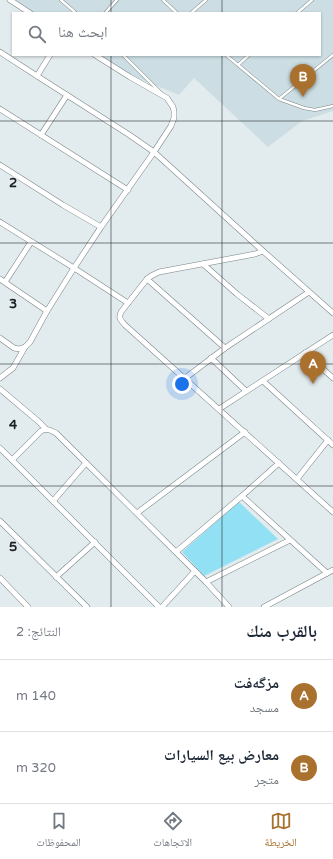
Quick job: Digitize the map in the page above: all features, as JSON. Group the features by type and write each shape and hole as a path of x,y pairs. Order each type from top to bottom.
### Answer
{"street":[{"path":"10,0 28,12"},
{"path":"0,52 154,152 333,313"},
{"path":"37,76 49,56"},
{"path":"0,378 13,368 74,268 154,152 171,126 174,118 173,107 166,98 97,56"},
{"path":"41,135 67,95"},
{"path":"0,110 128,190"},
{"path":"0,166 101,227"},
{"path":"0,222 128,303"},
{"path":"31,242 2,281 48,311"},
{"path":"263,251 255,254 159,272 147,279 121,312 119,316 120,320 333,512"},
{"path":"203,264 237,294 269,319"},
{"path":"147,279 225,348"},
{"path":"184,379 225,348 309,292"},
{"path":"219,409 333,335"},
{"path":"0,338 14,348 18,349 25,347"},
{"path":"305,353 333,378"},
{"path":"211,358 246,391"},
{"path":"263,381 333,445"},
{"path":"0,389 46,429 56,433 137,512 229,607"},
{"path":"12,460 41,431 46,429"},
{"path":"137,512 245,432"},
{"path":"297,479 328,440"},
{"path":"0,448 161,607 195,571"},
{"path":"53,501 86,463"},
{"path":"176,552 279,463"},
{"path":"242,496 327,574"},
{"path":"0,522 87,607"},
{"path":"206,582 290,540"},
{"path":"56,577 95,542"},
{"path":"264,607 333,570"},
{"path":"0,578 28,607"}],"lane":[{"path":"60,0 75,12"},
{"path":"106,12 117,0"},
{"path":"163,0 176,12"},
{"path":"192,12 206,0"},
{"path":"298,12 312,0"},
{"path":"279,99 333,55"},
{"path":"125,56 166,98"},
{"path":"227,56 279,99 304,108 315,110 333,106"},
{"path":"238,65 248,56"}],"shaded area":[{"path":"14,0 333,0 333,111 302,121 268,147 194,78 179,95 128,74 100,56 321,56 321,12 32,12"},
{"path":"239,502 278,539 204,576 182,552"}],"place":[{"name":"معارض بيع السيارات","path":"303,97"},
{"name":"مزگەفت","path":"313,384"}]}
